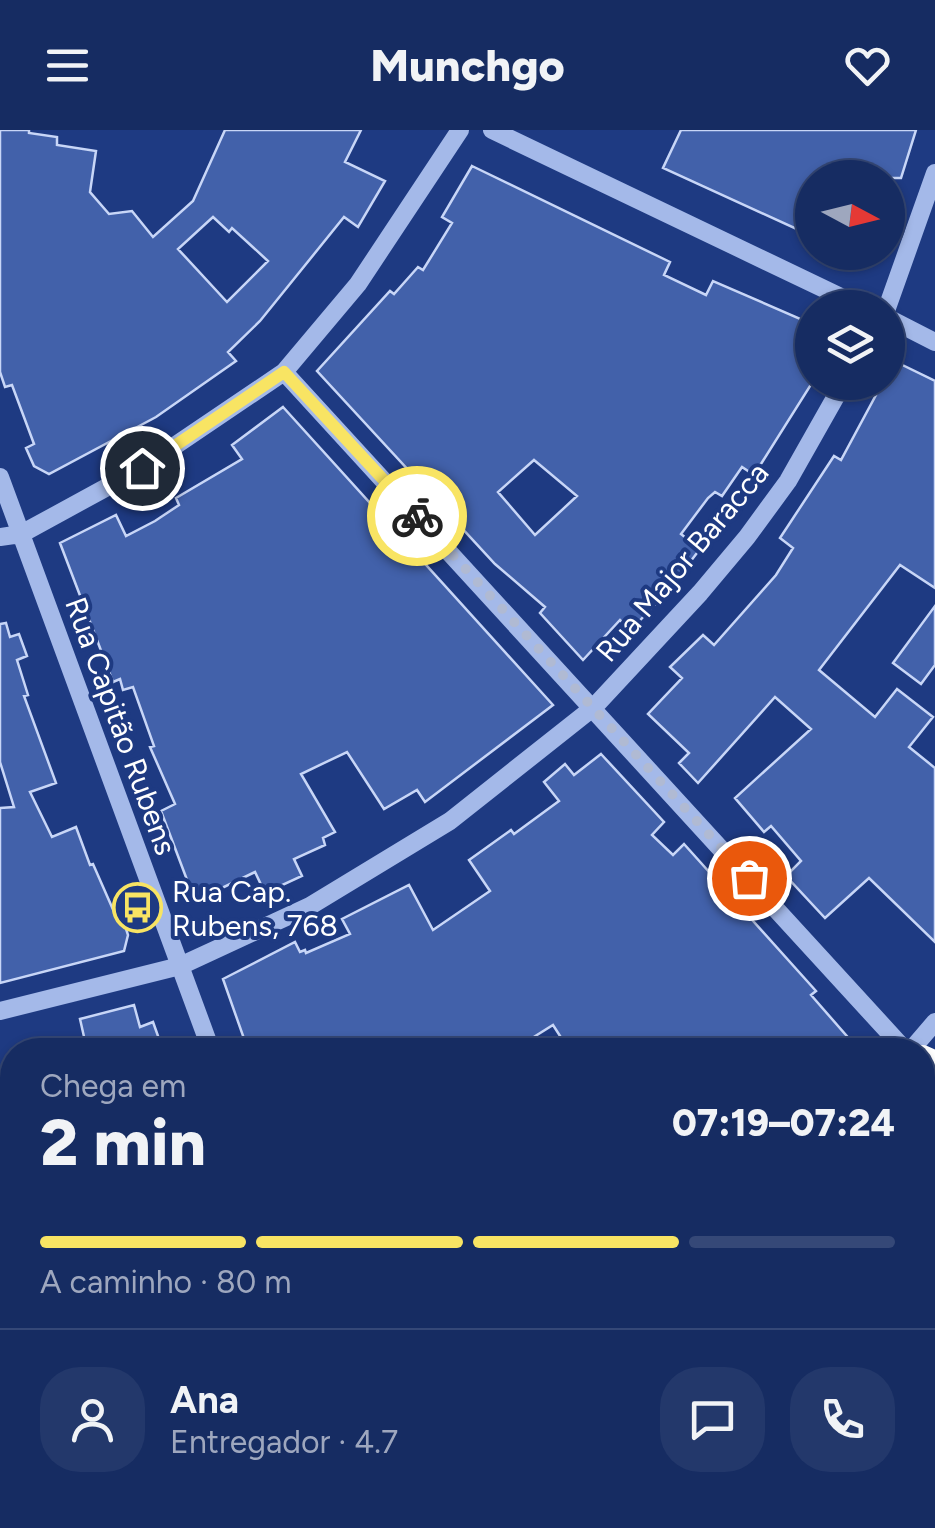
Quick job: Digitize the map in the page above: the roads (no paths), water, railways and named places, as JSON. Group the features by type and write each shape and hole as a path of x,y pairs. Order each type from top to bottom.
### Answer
{"street":[{"path":"0,537 21,534 142,468 284,372 358,284 460,130"},
{"path":"492,130 826,290"},
{"path":"893,290 935,173"},
{"path":"905,327 935,342"},
{"path":"284,372 897,1038"},
{"name":"Rua Major Baracca","path":"0,1011 180,966 310,906 450,821 594,707 747,538 788,482 834,400"},
{"name":"Rua Capitão Rubens","path":"0,476 207,1038"}],"place":[{"name":"Rua Cap. Rubens, 768","path":"137,908"}]}
